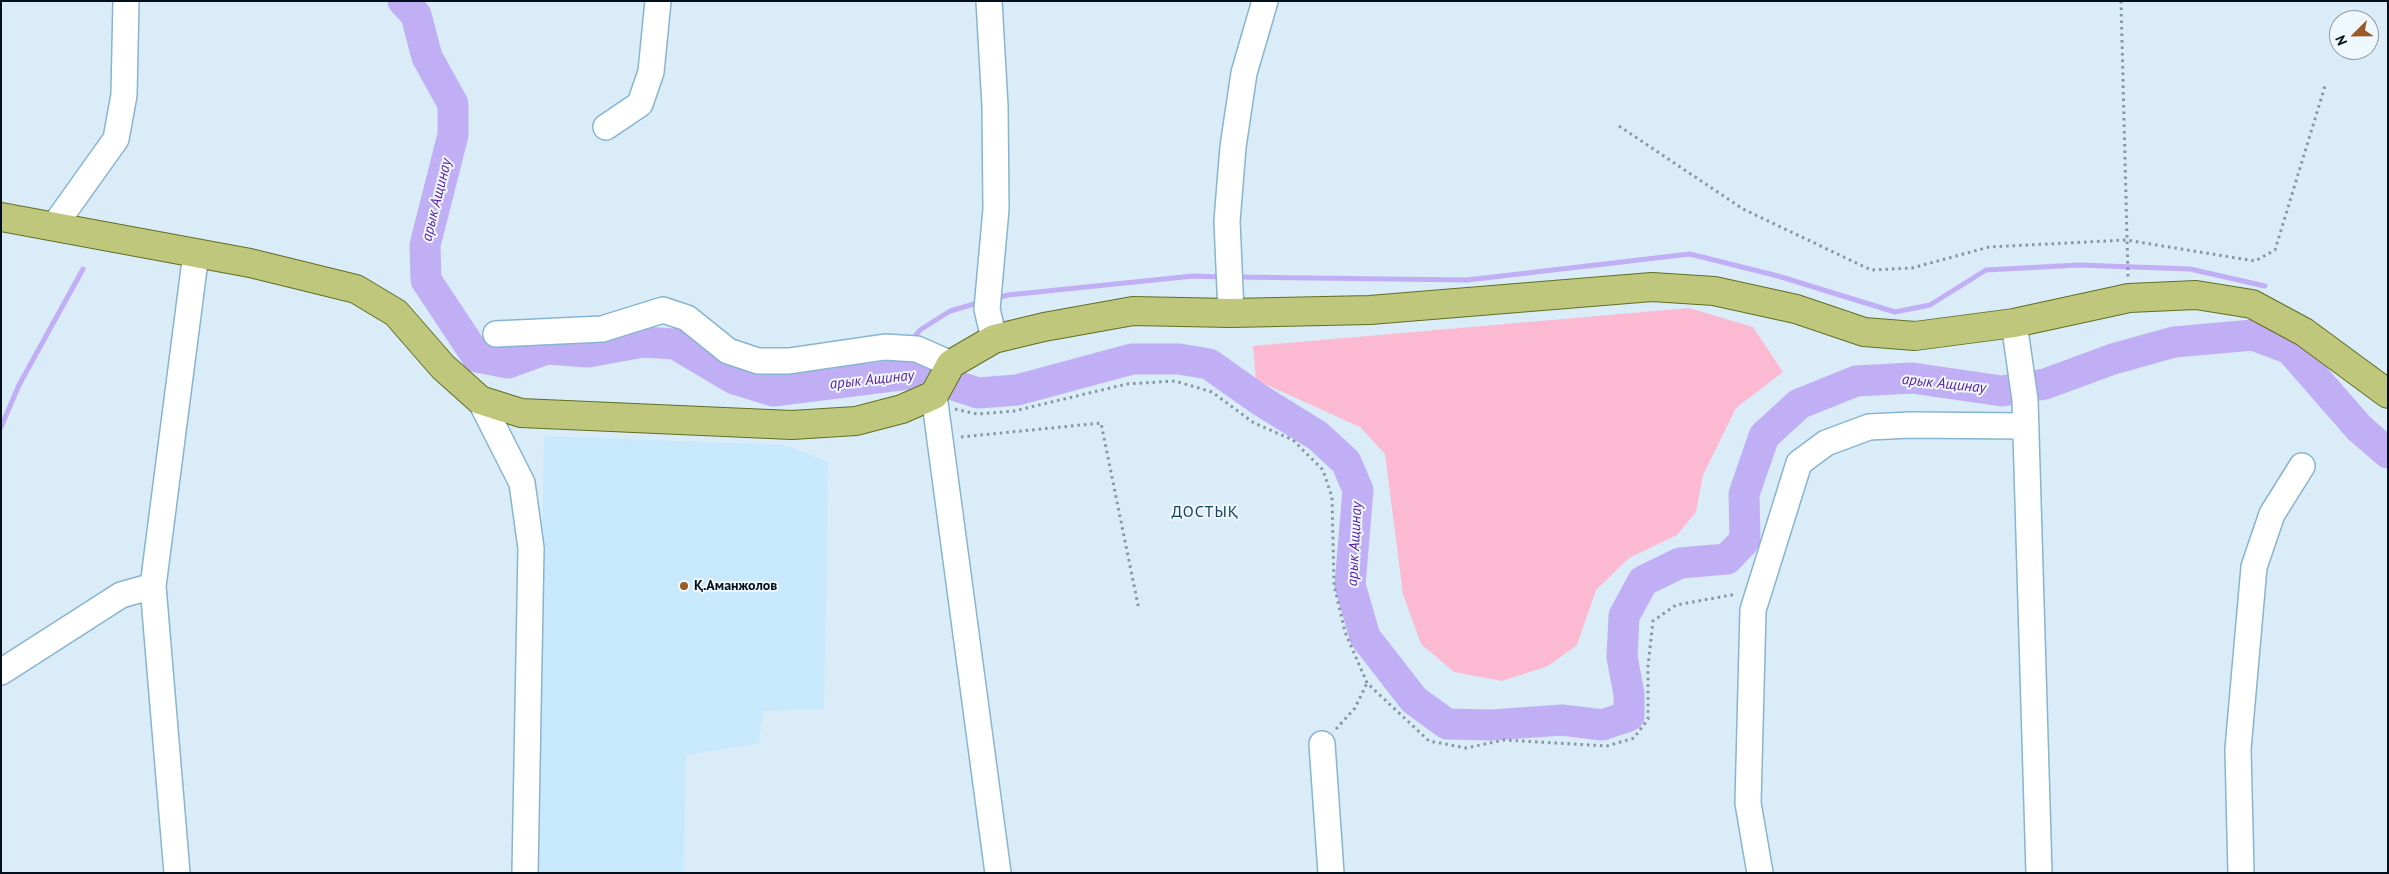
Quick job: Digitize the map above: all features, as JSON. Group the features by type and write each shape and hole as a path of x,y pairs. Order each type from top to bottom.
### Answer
{"main road":[{"path":"1,217 250,263 356,289 396,313 443,367 480,400 521,413 792,425 856,421 902,409 934,395 952,364 994,339 1044,327 1133,311 1231,313 1370,310 1652,287 1714,291 1796,309 1864,332 1916,336 2014,323 2129,298 2196,295 2252,304 2304,332 2388,394"}],"street":[{"path":"54,226 116,139 124,95 126,1"},
{"path":"606,127 640,104 651,72 658,1"},
{"path":"989,1 995,106 996,209 987,309 994,339"},
{"path":"1231,313 1226,221 1233,147 1244,73 1265,1"},
{"path":"177,873 153,586 196,253"},
{"path":"496,334 602,329 663,310 686,318 728,351 758,361 789,361 885,347 917,349 952,364"},
{"path":"2014,323 2025,400 2039,873"},
{"path":"934,395 998,873"},
{"path":"480,400 522,483 532,548 525,873"},
{"path":"1760,873 1748,803 1753,610 1800,463 1826,443 1869,427 1910,425 2026,426"},
{"path":"2240,873 2238,749 2254,567 2272,514 2302,466"},
{"path":"1,672 121,596 153,586"},
{"path":"1322,744 1330,873"}],"path":[{"path":"2121,1 2129,298"},
{"path":"1619,126 1742,209 1871,270 1912,268 1989,247 2126,240 2255,261 2275,250 2325,86"},
{"path":"934,395 956,410 987,413 1014,411 1127,384 1174,381 1212,392 1254,423 1293,440 1323,470 1332,497 1334,585 1345,632 1367,683 1429,741 1466,748 1504,740 1606,746 1634,738 1648,719 1648,666 1653,621 1676,605 1759,590"},
{"path":"940,440 1102,423 1139,610"},
{"path":"1322,744 1355,708 1367,683"}],"shaded area":[{"path":"1689,308 1753,327 1783,372 1736,408 1703,475 1696,512 1677,535 1629,558 1596,590 1577,645 1548,666 1502,681 1454,672 1421,644 1403,594 1385,454 1360,427 1256,380 1253,346"},
{"name":"Қ.Аманжолов","path":"544,436 785,445 828,462 824,709 763,711 759,743 686,755 684,873 537,873"}],"waterway":[{"name":"арык Ащинау","path":"403,1 416,15 427,57 453,104 453,135 425,245 426,280 477,357 508,363 547,349 588,352 643,342 675,344 734,379 773,391 916,373 978,393 1017,390 1132,359 1179,359 1209,364 1260,400 1318,436 1346,462 1358,490 1350,585 1365,637 1414,700 1447,724 1492,725 1562,720 1602,725 1629,716 1629,694 1622,657 1624,616 1643,581 1680,563 1727,559 1745,540 1744,494 1764,436 1799,404 1856,381 1912,378 2002,391 2045,384 2113,359 2174,342 2253,335 2290,349 2359,428 2388,453"},
{"path":"1235,277 1467,280 1690,254 1778,276 1895,312 1930,305 1986,270 2079,265 2190,269 2265,286"},
{"path":"1,427 19,385 83,269"},
{"path":"994,299 1008,295 1193,276 1222,277"},
{"path":"912,340 920,330 950,311 981,302"},
{"path":"881,378 898,357"}],"place":[{"name":"Қ.Аманжолов","path":"684,586"}],"district":[{"name":"ДОСТЫҚ","path":"1205,512"}]}
